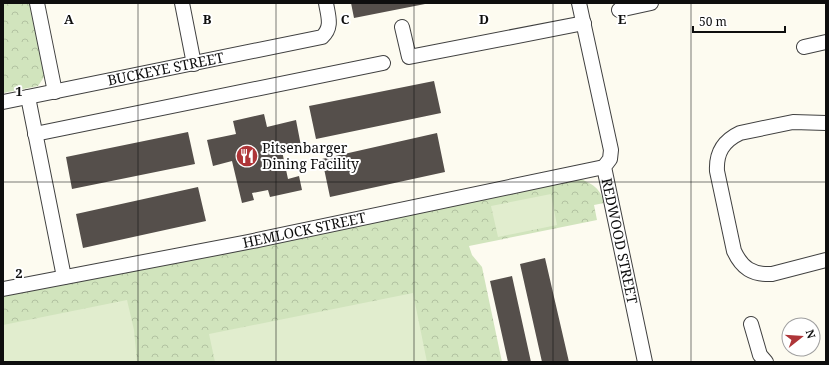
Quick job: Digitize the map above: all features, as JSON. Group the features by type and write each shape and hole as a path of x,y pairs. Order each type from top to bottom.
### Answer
{"street":[{"path":"37,3 55,92"},
{"path":"182,3 194,64"},
{"name":"BUCKEYE STREET","path":"3,102 322,37 327,32 329,21 326,3"},
{"name":"REDWOOD STREET","path":"579,3 611,150 610,159 604,167 645,362"},
{"path":"618,10 651,3"},
{"path":"402,26 409,57 584,23"},
{"path":"804,47 826,42"},
{"path":"35,134 383,63"},
{"path":"28,97 64,277"},
{"path":"826,123 793,122 740,134 732,137 726,142 718,155 716,163 734,251 738,260 750,270 764,274 772,274 826,260"},
{"name":"HEMLOCK STREET","path":"3,289 255,240 604,167"},
{"path":"751,324 760,355 766,362"}],"green space":[{"path":"3,3 32,3 46,74 38,86 3,93"},
{"path":"581,179 590,183 601,194 604,203 594,205 597,220 469,246 472,255 482,267 502,362 3,362 3,296"},
{"path":"551,194 557,225 498,237 491,206"},
{"path":"413,293 427,362 215,362 209,334"},
{"path":"127,300 134,330 137,362 3,362 3,325"}],"building":[{"path":"351,3 425,3 425,4 354,18"},
{"path":"434,81 441,113 316,139 309,106"},
{"name":"Pitsenbarger Dining Facility","path":"264,114 267,127 296,120 301,146 282,151 288,179 299,176 302,190 270,197 268,190 252,193 254,200 242,203 232,161 213,166 207,140 236,134 233,121"},
{"path":"188,132 195,164 72,189 66,157"},
{"path":"437,133 445,172 330,197 322,159"},
{"path":"198,187 206,221 83,248 76,214"},
{"path":"545,258 569,362 542,362 520,264"},
{"path":"512,276 531,362 508,362 490,281"}],"place":[{"name":"Pitsenbarger Dining Facility","path":"247,156"}]}
